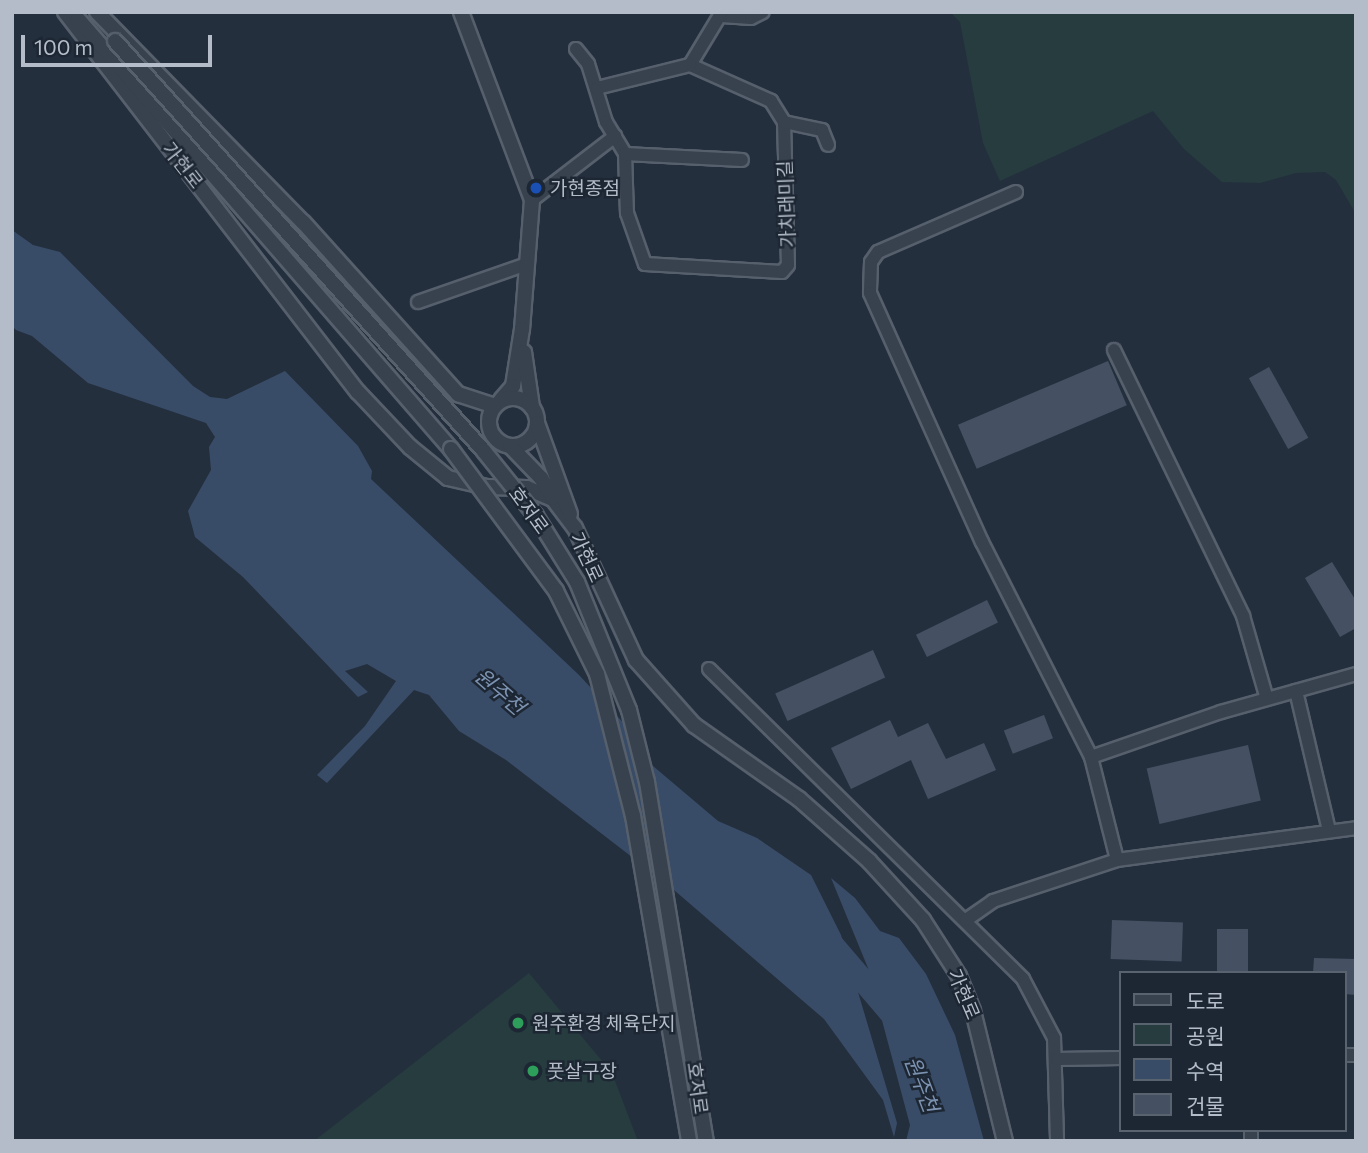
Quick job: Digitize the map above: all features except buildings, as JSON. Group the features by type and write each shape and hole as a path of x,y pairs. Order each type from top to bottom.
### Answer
{"street":[{"name":"호저로","path":"65,12 104,38"},
{"name":"호저로","path":"72,12 104,38 483,450 536,516 577,582 629,710 647,782 706,1141"},
{"name":"호저로","path":"92,12 104,38 451,449 556,591 597,674 633,816 688,1141"},
{"name":"호저로","path":"97,12 104,38"},
{"path":"461,12 532,200 522,330 513,386 498,403 488,427 496,440 510,446 541,478 553,499"},
{"path":"690,65 722,14 751,18 764,12"},
{"path":"104,38 303,222 458,394 498,403 518,398 532,407"},
{"name":"가현로","path":"104,38 358,392 410,447 448,478 487,487 527,488 553,499 575,528 636,660 694,724 799,799 869,861 923,920 959,976 973,1011 1005,1141"},
{"name":"가치래미길","path":"576,49 597,88 606,122 625,155 627,213 645,264 782,272 788,265 784,122"},
{"path":"597,88 690,65 771,102 784,122 822,130 828,145"},
{"path":"532,200 615,136"},
{"path":"625,155 742,160"},
{"path":"1016,192 878,252 871,262 870,293 982,541 1091,757 1117,860"},
{"path":"418,302 527,264"},
{"path":"522,330 532,407 575,528"},
{"path":"1115,350 1243,616 1267,699"},
{"path":"510,446 531,438 537,423"},
{"path":"709,669 1023,979 1054,1038 1057,1059 1058,1141"},
{"path":"1091,757 1267,699 1356,674"},
{"path":"1296,691 1329,831"},
{"path":"966,920 993,901 1117,860 1356,828"},
{"path":"1057,1059 1120,1058"}],"green space":[{"path":"950,12 1356,12 1356,214 1336,180 1325,172 1296,173 1260,183 1222,182 1184,149 1153,111 1000,181 983,143 960,22"},
{"name":"원주환경 체육단지","path":"529,973 612,1073 638,1141 314,1141"}],"water":[{"path":"12,230 33,245 60,252 193,386 210,397 227,399 285,371 358,446 372,471 371,479 579,675 630,730 629,743 653,766 718,821 757,838 811,875 841,935 897,1123 894,1137 883,1100 824,1019 667,884 506,760 459,731 429,695 414,690 327,783 317,775 365,726 396,681 367,664 345,671 368,692 358,697 243,577 195,537 188,511 211,470 209,447 215,437 206,423 88,383 32,336 12,326"},
{"path":"831,878 855,898 880,931 899,938 926,974 955,1035 984,1141 906,1141 910,1125 868,968"}],"waterway":[{"name":"원주천","path":"830,942 894,1017"}],"place":[{"name":"가현종점","path":"536,188"},
{"name":"원주환경 체육단지","path":"518,1023"},
{"name":"풋살구장","path":"533,1071"}]}
